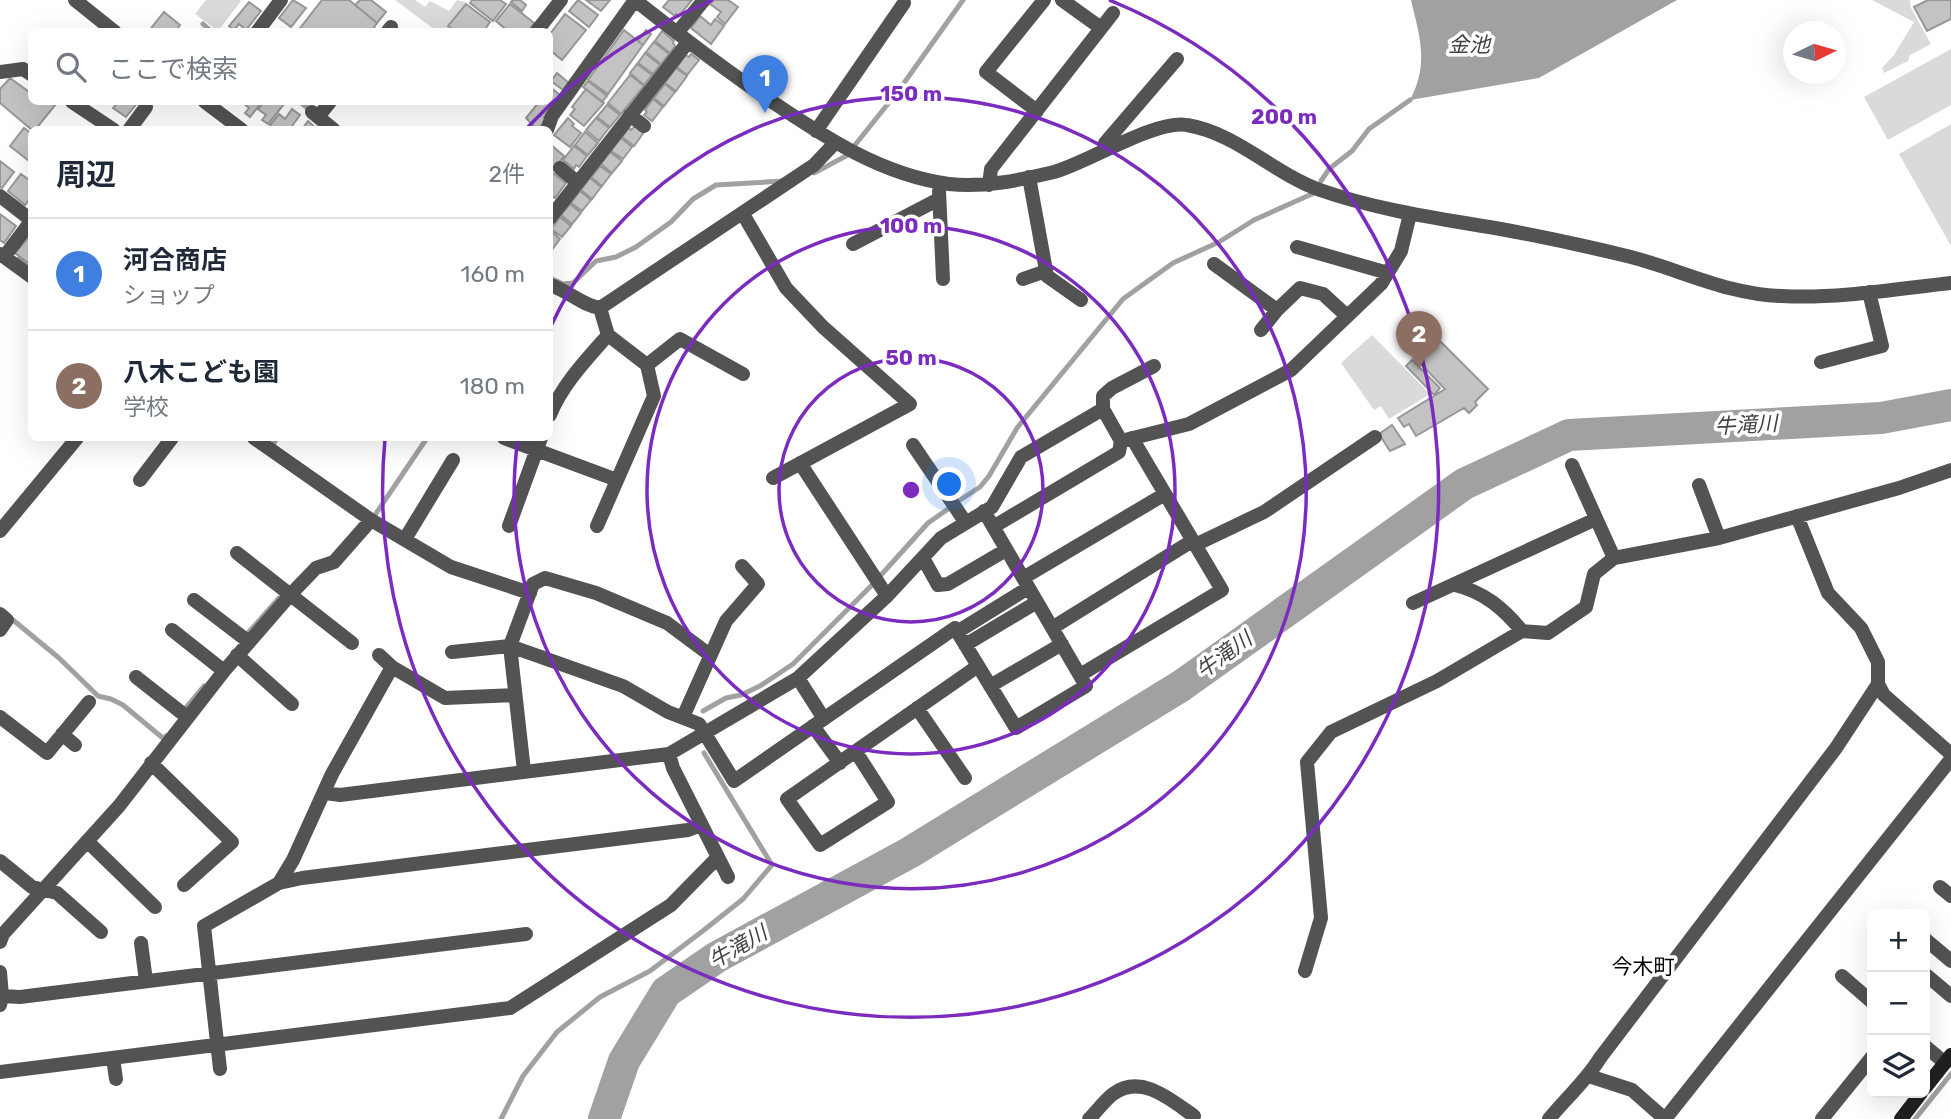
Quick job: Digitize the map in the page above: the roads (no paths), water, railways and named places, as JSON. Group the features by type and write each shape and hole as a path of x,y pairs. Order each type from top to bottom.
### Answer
{"main road":[{"path":"1930,1082 1948,1059"},
{"path":"1901,1119 1917,1098"}],"street":[{"path":"75,0 110,28"},
{"path":"260,28 281,0"},
{"path":"539,28 561,0"},
{"path":"548,126 552,116 635,0 683,38 834,144 919,179 989,185 1058,171 1144,134 1182,123 1211,131 1317,189 1410,214 1509,231 1631,257 1732,290 1781,296 1869,292 1951,283"},
{"path":"553,214 630,115 683,38 704,0"},
{"path":"1037,111 986,72 1044,0"},
{"path":"1062,0 1101,28"},
{"path":"816,131 904,3"},
{"path":"989,185 991,169 1114,13"},
{"path":"1105,150 1105,143 1177,59"},
{"path":"0,72 23,69 28,72"},
{"path":"76,105 108,126"},
{"path":"209,105 237,126"},
{"path":"326,105 315,114 329,126"},
{"path":"132,126 146,107"},
{"path":"630,115 644,126"},
{"path":"553,286 566,290 588,306 600,308 814,165 834,144"},
{"path":"560,168 577,182"},
{"path":"1029,177 1047,276 1081,300"},
{"path":"938,182 943,279"},
{"path":"0,196 28,218"},
{"path":"853,244 939,199"},
{"path":"743,214 786,288 823,327 910,404 773,478"},
{"path":"993,527 1119,452 1126,439 1189,424 1291,370 1381,284 1401,251 1410,214"},
{"path":"28,224 2,255 28,274"},
{"path":"1297,247 1388,273"},
{"path":"1214,264 1277,310"},
{"path":"1023,279 1046,271"},
{"path":"1261,330 1300,288 1323,294 1347,316"},
{"path":"1821,362 1882,346 1869,292"},
{"path":"597,526 654,396 647,365 608,335 600,308"},
{"path":"553,407 581,366 608,335"},
{"path":"647,365 680,339 743,374"},
{"path":"1080,675 1222,590 1165,494 1103,409 1103,396 1112,388 1154,366"},
{"path":"325,793 340,794 669,754 798,677 887,596 941,538 992,507 1021,457 1103,409"},
{"path":"1052,628 1194,543 1264,512 1375,437"},
{"path":"0,531 75,441"},
{"path":"140,480 171,441"},
{"path":"258,441 371,520 451,567 530,593"},
{"path":"509,526 538,444 617,480"},
{"path":"913,445 966,523"},
{"path":"405,540 453,460"},
{"path":"800,463 887,596"},
{"path":"1572,465 1614,558"},
{"path":"1305,971 1321,918 1307,762 1331,732 1437,681 1522,631 1548,633 1586,607 1594,574 1614,558 1719,538 1899,488 1951,470"},
{"path":"1699,485 1719,538"},
{"path":"957,632 1026,583 1165,494"},
{"path":"452,652 510,646 623,686 699,724 734,781 955,628 1016,728 1086,686 984,512"},
{"path":"1589,1076 1632,1090 1665,1119 1951,757 1884,695 1878,684 1878,662 1861,628 1828,593 1797,516"},
{"path":"1413,603 1596,519"},
{"path":"0,942 4,934 119,806 248,642 316,568 334,562 371,520"},
{"path":"923,558 939,585 948,584 1006,550"},
{"path":"237,553 352,643"},
{"path":"683,717 726,621 758,584 742,566"},
{"path":"524,771 510,646 533,584 545,578 596,593 667,623 710,656"},
{"path":"1455,585 1488,597 1508,613 1522,631"},
{"path":"194,600 248,642"},
{"path":"965,645 1037,602"},
{"path":"0,614 8,620 0,631"},
{"path":"172,631 224,671"},
{"path":"990,686 1062,644"},
{"path":"237,655 292,704"},
{"path":"379,655 392,667 445,698 516,695"},
{"path":"856,752 888,802 820,845 787,799 978,666"},
{"path":"279,883 293,860 332,774 392,667"},
{"path":"136,677 187,717"},
{"path":"798,677 840,763"},
{"path":"1549,1119 1573,1089 1589,1076 1836,748 1878,684"},
{"path":"0,717 47,753 89,702"},
{"path":"917,709 965,778"},
{"path":"62,734 75,745"},
{"path":"669,754 673,768 728,877"},
{"path":"151,763 232,842 184,885"},
{"path":"220,1069 204,926 279,883 688,830 701,825"},
{"path":"87,841 155,907"},
{"path":"0,1072 510,1008 671,905 717,858"},
{"path":"0,860 32,887 57,893 101,932"},
{"path":"0,972 1,1000 526,934"},
{"path":"141,943 146,981"},
{"path":"1930,943 1951,961"},
{"path":"1842,976 1867,998"},
{"path":"1930,978 1951,996"},
{"path":"1930,1049 1948,1059"},
{"path":"113,1058 116,1079"},
{"path":"1822,1119 1867,1063"},
{"path":"1089,1119 1114,1093 1139,1086 1156,1090 1194,1116"}],"water":[{"name":"金池","path":"1411,0 1677,0 1539,78 1410,100 1416,87 1421,62 1420,39"}],"waterway":[{"path":"855,145 899,90 963,0"},
{"path":"203,24 208,28"},
{"path":"1321,181 1329,169 1352,151 1369,129 1410,100"},
{"path":"304,105 309,109"},
{"path":"814,173 846,156"},
{"path":"553,279 563,284 573,283 596,261 616,257 636,247 671,222 693,199 716,185 783,181"},
{"path":"960,500 980,487 989,476 1017,428 1123,299 1173,263 1219,242 1254,220 1312,194"},
{"path":"19,259 28,265"},
{"name":"牛滝川","path":"604,1119 624,1061 666,992 717,957 909,853 1181,686 1464,484 1569,435 1881,418 1951,405"},
{"path":"375,515 425,441"},
{"path":"881,575 928,523 948,509"},
{"path":"703,711 726,698 741,695 760,686 793,664 871,586"},
{"path":"248,633 279,598"},
{"path":"13,620 59,658 98,696 123,705 164,739 166,736"},
{"path":"183,711 204,686"},
{"path":"501,1119 523,1076 557,1032 600,997 650,971 704,930 743,899 772,865 704,753"},
{"path":"1915,1119 1951,1074"}],"place":[{"name":"河合商店","path":"765,113"},
{"name":"八木こども園","path":"1419,369"}],"district":[{"name":"今木町","path":"1643,967"}]}
